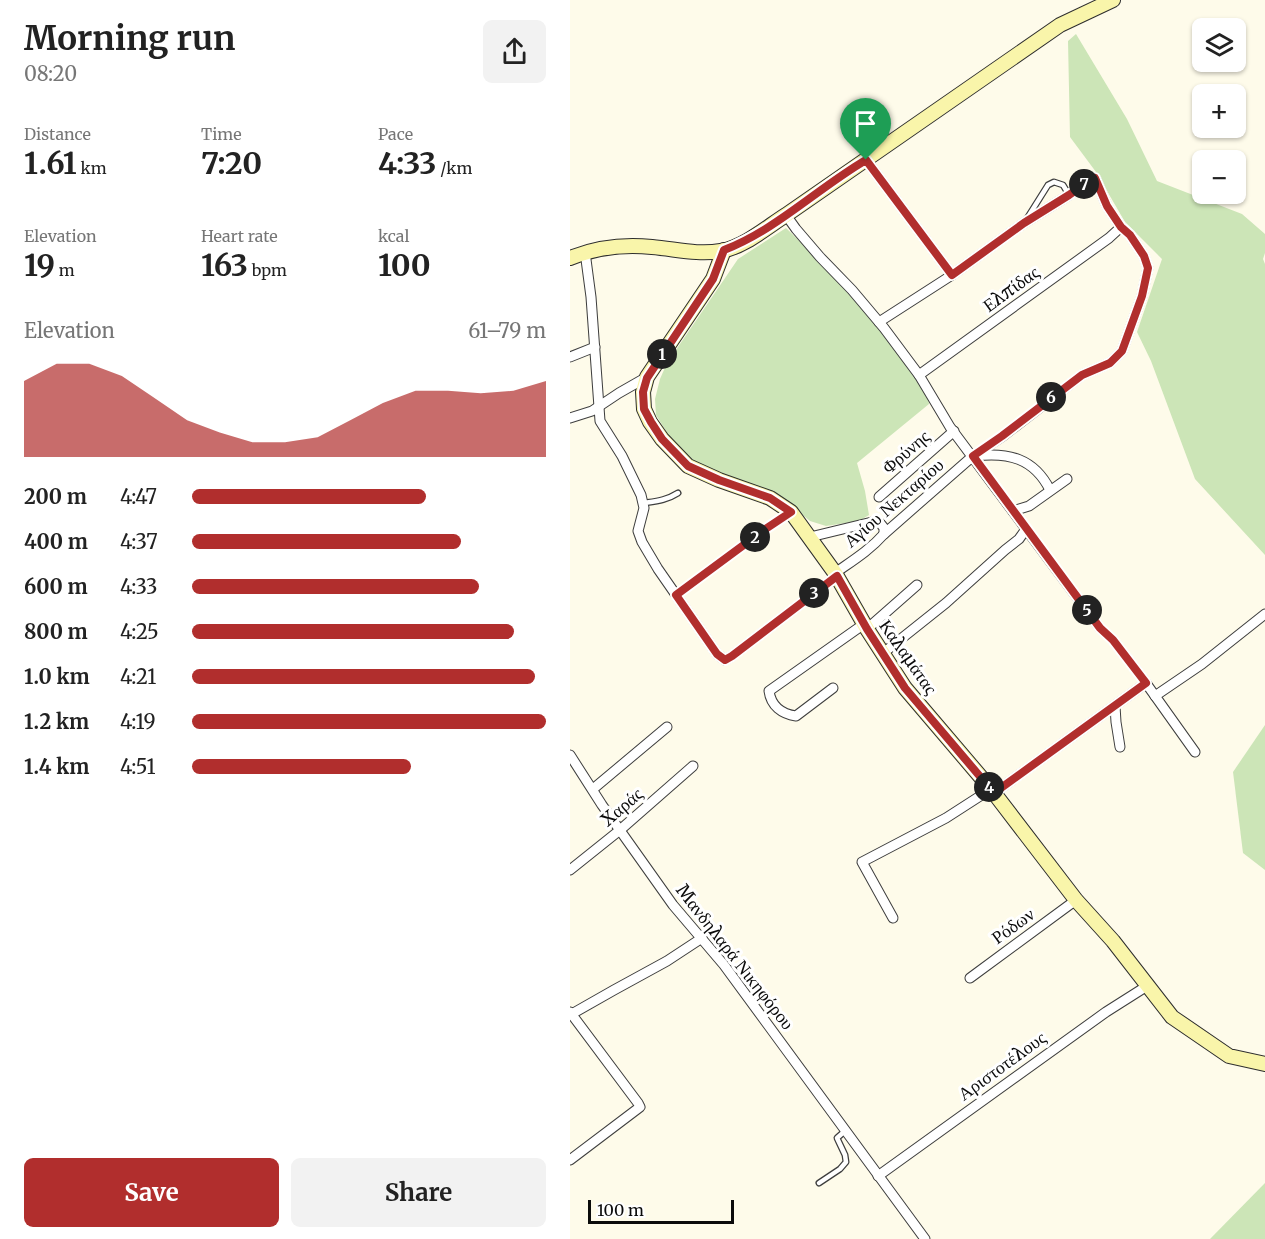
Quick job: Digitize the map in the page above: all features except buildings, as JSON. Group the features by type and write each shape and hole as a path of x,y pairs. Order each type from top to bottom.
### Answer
{"street":[{"path":"570,258 585,252 617,246 653,247 695,253 724,250 740,244 786,215 1060,25 1113,0"},
{"path":"866,160 952,275"},
{"path":"879,322 952,275 1024,223 1095,178 1107,206 1121,227"},
{"path":"786,215 820,257 879,322 919,375 954,431 1026,529 1100,628 1113,640 1146,683 1195,752"},
{"name":"Ελπίδας","path":"919,375 1121,227"},
{"name":"Αγίου Νεκταρίου","path":"676,595 717,654 725,660 861,555 973,456 1082,375 1110,363 1122,351 1142,296 1148,268 1144,256 1130,235 1121,227"},
{"name":"Καλαμάτας","path":"724,250 713,279 647,378 643,392 644,409 662,439 688,466 770,498 791,512 836,574 865,627 905,688 992,791 1076,900 1113,941 1172,1017 1229,1056 1265,1064"},
{"path":"585,252 591,297 600,421 622,456 644,503 638,531 642,542 676,595"},
{"path":"570,357 595,347"},
{"path":"570,418 582,416 647,378"},
{"name":"Φρύνης","path":"879,497 954,431"},
{"path":"973,456 992,454 1011,456 1027,462 1044,479 1050,490"},
{"path":"1013,511 1029,506 1066,479"},
{"path":"810,537 872,522 880,523 884,528 884,534"},
{"path":"882,654 946,603 1019,539 1026,529"},
{"path":"832,688 796,716 788,715 777,708 770,699 769,691 865,627 917,585"},
{"path":"1155,696 1202,664 1265,614"},
{"path":"893,918 862,862 992,791 1146,683"},
{"path":"1115,706 1120,747"},
{"path":"593,789 667,727"},
{"name":"Μανδηλαρά Νικηφόρου","path":"570,756 573,768 593,789 673,905 724,965 925,1239"},
{"name":"Χαράς","path":"570,870 693,766"},
{"name":"Ρόδων","path":"970,978 1076,900"},
{"path":"570,1160 640,1107 570,1014 667,961 702,938"},
{"name":"Αριστοτέλους","path":"878,1176 1097,1018 1147,986"}],"lane":[{"path":"1024,223 1048,185 1054,182 1063,185 1069,195"},
{"path":"644,503 662,501 678,493"},
{"path":"676,595 791,512"},
{"path":"819,1183 840,1169 846,1162 837,1138 845,1131"}],"green space":[{"path":"1076,34 1127,119 1157,181 1192,195 1192,204 1216,204 1242,214 1265,234 1263,259 1265,264 1265,555 1195,479 1151,361 1137,332 1162,259 1125,222 1096,172 1070,137 1068,41"},
{"path":"786,228 818,259 876,325 928,396 929,404 857,463 869,515 859,521 826,526 810,521 782,498 693,462 669,436 656,415 655,399 667,363 738,259"},
{"path":"1265,725 1265,870 1243,853 1233,772"},
{"path":"1265,1183 1265,1239 1210,1239"}],"route":[{"path":"866,160 952,275 1024,223 1095,178 1107,206 1144,256 1148,268 1142,296 1122,351 1110,363 1082,375 973,456 1100,628 1113,640 1146,683 994,793 905,688 882,654 837,576 725,660 717,654 676,595 791,512 770,498 688,466 662,439 644,409 643,392 647,378 713,279 724,250 740,244 786,215 866,160"}]}
